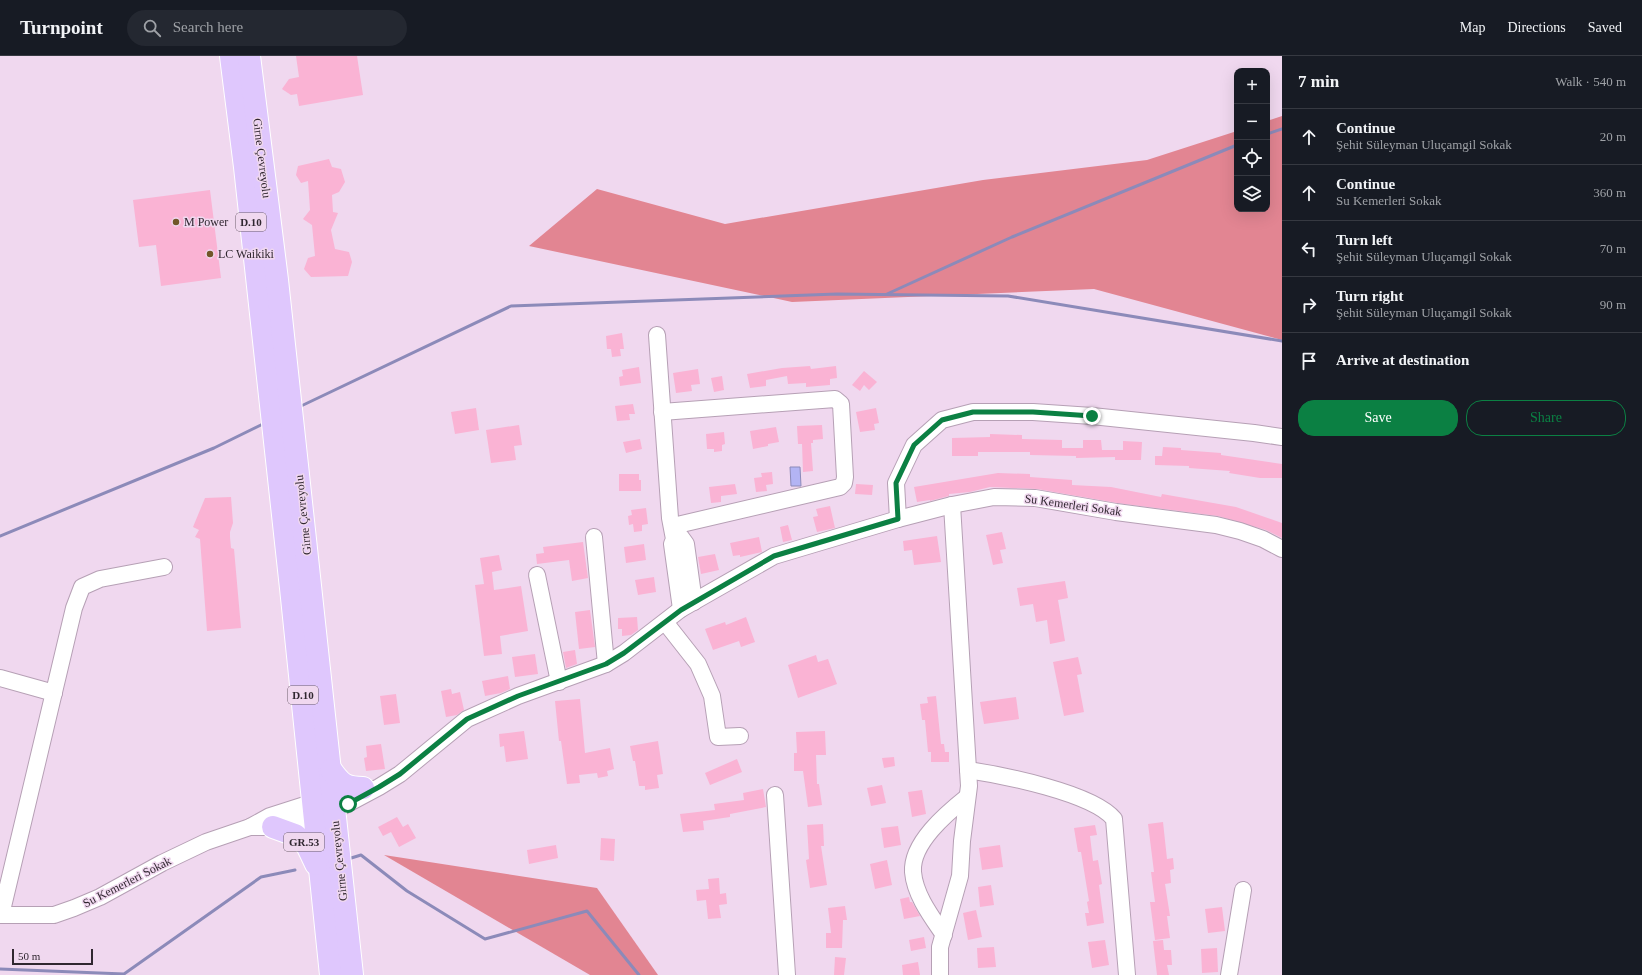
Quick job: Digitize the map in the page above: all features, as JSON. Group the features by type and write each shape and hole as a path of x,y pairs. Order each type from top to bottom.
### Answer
{"highway":[{"name":"Girne Çevreyolu","path":"231,56 245,167 278,383 295,442 331,770 324,806 320,873 331,975"},
{"name":"Girne Çevreyolu","path":"249,56 277,280 278,383 276,453 324,806 352,975"},
{"path":"331,770 340,783 351,788 371,788"},
{"name":"GR.53","path":"274,827 295,835 307,845 320,873"}],"street":[{"path":"656,335 670,518 673,526 686,544 687,606"},
{"path":"662,412 835,399 841,404 845,477 844,483 840,487 673,526"},
{"path":"898,519 896,483 914,445 942,420 973,412 1033,412 1092,416 1282,437"},
{"name":"Su Kemerleri Sokak","path":"324,806 371,788 400,774 467,719 518,696 606,664 624,653 687,606 774,556 898,519 952,505 994,497 1035,498 1116,512 1216,525 1240,530 1263,539 1282,549"},
{"path":"940,975 940,947 960,876 968,770 952,505"},
{"path":"594,537 606,664"},
{"path":"0,915 74,608 82,587 100,579 164,566"},
{"path":"537,575 559,682"},
{"path":"665,622 698,664 712,696 718,737 740,736"},
{"path":"0,678 54,693"},
{"path":"968,770 999,775 1072,795 1099,807 1114,819 1127,975"},
{"path":"774,795 787,975"},
{"path":"944,935 928,912 915,884 913,871 915,854 931,831 950,811 967,797"},
{"name":"GR.53","path":"250,827 274,827 324,806"},
{"name":"GR.53","path":"250,827 270,816 324,806"},
{"name":"Su Kemerleri Sokak","path":"0,915 54,915 74,908 100,897 162,863 206,842 250,827"},
{"path":"1229,975 1243,890"}],"shaded area":[{"path":"1282,116 1282,340 1094,289 792,302 529,246 597,189 725,224 983,180 1147,160 1234,132 1234,212 1270,212 1270,120"},
{"path":"384,855 597,888 658,975 590,975"}],"water":[{"path":"790,467 800,467 801,486 791,486"}],"building":[{"path":"296,56 357,56 363,95 299,106 297,94 291,95 282,89 289,79 299,77"},
{"path":"329,159 332,167 341,169 345,182 339,192 332,195 333,212 338,213 331,230 335,249 349,252 352,262 348,276 311,277 304,269 308,258 315,256 312,225 303,219 310,210 308,181 301,183 296,175 298,166"},
{"path":"210,190 221,278 161,286 156,245 139,247 133,200"},
{"path":"622,333 624,349 620,349 621,356 612,357 611,349 607,349 606,336"},
{"path":"810,366 811,369 836,366 837,378 830,379 830,385 806,387 806,383 788,384 787,376 766,380 766,386 750,388 747,374 782,368"},
{"path":"639,367 641,383 620,386 619,377 623,376 622,370"},
{"path":"698,369 700,384 691,385 692,391 676,393 673,373"},
{"path":"864,371 877,382 869,390 864,385 860,391 852,385"},
{"path":"722,376 724,390 714,392 711,378"},
{"path":"633,404 635,414 629,414 630,420 617,421 615,406"},
{"path":"476,408 479,430 455,434 451,412"},
{"path":"876,408 879,423 874,424 875,430 860,432 856,412"},
{"path":"519,425 522,445 514,446 516,460 491,463 486,430"},
{"path":"822,425 823,439 813,440 813,443 811,443 813,471 803,472 802,444 798,444 797,426"},
{"path":"776,427 779,442 753,449 750,431"},
{"path":"724,432 725,444 722,445 722,451 714,452 714,449 707,449 706,434"},
{"path":"990,434 1022,435 1022,439 1062,440 1062,448 1083,448 1083,440 1101,440 1102,450 1123,450 1123,441 1142,442 1141,460 1115,460 1115,457 1076,458 1076,456 1030,455 1030,452 978,452 978,456 952,456 952,438 990,437"},
{"path":"640,439 642,449 626,453 623,442"},
{"path":"1163,447 1221,453 1221,455 1282,464 1282,478 1260,478 1229,473 1230,471 1189,468 1189,466 1155,465 1155,456 1162,456"},
{"path":"772,472 773,484 766,485 767,491 756,492 754,478 762,477 761,473"},
{"path":"998,473 1030,474 1030,477 1072,480 1072,485 1111,487 1161,497 1162,494 1236,507 1282,523 1282,538 1266,530 1218,516 1117,503 1037,489 990,487 970,492 949,494 949,496 930,501 917,502 914,487"},
{"path":"619,474 639,474 639,480 641,480 641,491 619,491"},
{"path":"735,484 737,494 721,496 721,502 711,503 709,487"},
{"path":"856,484 873,485 872,495 855,494"},
{"path":"231,497 233,523 230,537 231,548 234,549 241,628 207,631 200,539 195,537 199,530 193,527 205,498"},
{"path":"830,506 835,528 817,532 813,517 818,516 816,509"},
{"path":"646,508 648,524 642,525 642,531 634,532 633,524 629,525 628,516 632,515 631,510"},
{"path":"788,525 792,540 783,542 780,527"},
{"path":"1002,532 1006,549 1000,550 1003,563 993,565 986,535"},
{"path":"937,536 941,562 914,565 912,550 904,551 903,541"},
{"path":"759,537 762,552 740,557 740,555 733,556 730,543"},
{"path":"583,542 588,578 572,581 569,560 537,564 536,554 544,553 543,547"},
{"path":"644,544 646,560 626,563 624,547"},
{"path":"715,554 719,570 701,574 698,557"},
{"path":"499,555 502,570 492,572 494,590 521,586 528,631 500,636 502,654 484,656 475,585 484,584 480,558"},
{"path":"654,577 656,592 638,595 635,580"},
{"path":"1065,581 1068,598 1058,600 1065,641 1050,644 1047,620 1036,622 1033,604 1020,606 1017,588"},
{"path":"590,610 595,647 579,649 575,612"},
{"path":"637,617 638,630 631,635 622,636 622,629 618,629 618,618"},
{"path":"746,617 755,642 741,647 739,641 713,650 705,629 725,622 726,625"},
{"path":"575,650 577,664 566,668 563,652"},
{"path":"535,654 538,674 515,677 512,657"},
{"path":"816,655 818,662 828,659 837,684 798,698 788,665"},
{"path":"1078,657 1082,674 1077,675 1084,712 1064,716 1053,662"},
{"path":"508,676 510,689 501,693 485,696 482,681"},
{"path":"451,689 452,694 460,692 464,710 457,715 446,717 441,691"},
{"path":"396,694 400,723 384,725 380,696"},
{"path":"936,696 941,744 944,744 945,752 949,752 949,762 931,762 931,752 928,752 925,720 922,720 920,704 928,703 927,697"},
{"path":"1016,697 1019,719 984,724 980,702"},
{"path":"580,699 585,753 610,748 614,769 607,771 608,776 598,778 597,773 579,775 580,783 567,784 561,741 559,741 555,701"},
{"path":"524,731 528,759 506,762 504,746 500,747 499,734"},
{"path":"825,731 826,755 816,755 817,784 819,784 822,805 808,807 803,771 794,771 794,753 797,753 796,732"},
{"path":"658,741 663,774 657,775 659,788 645,790 645,786 639,786 635,761 633,761 630,746"},
{"path":"381,744 385,769 366,771 364,758 367,757 366,746"},
{"path":"894,757 895,766 884,768 882,758"},
{"path":"737,759 742,772 710,785 705,773"},
{"path":"882,785 886,803 871,806 867,788"},
{"path":"763,789 766,807 730,814 730,817 703,821 704,830 683,832 680,814 715,810 714,804 744,800 743,793"},
{"path":"922,790 926,814 912,817 908,792"},
{"path":"397,817 403,827 408,824 416,838 399,847 391,832 383,836 378,827"},
{"path":"1163,822 1167,859 1173,858 1174,869 1170,870 1171,883 1165,884 1170,916 1167,916 1170,938 1155,940 1150,902 1155,902 1151,872 1154,872 1148,824"},
{"path":"823,824 824,846 821,846 827,885 810,888 806,860 809,859 807,825"},
{"path":"1095,825 1097,835 1090,836 1093,861 1098,860 1102,884 1099,885 1104,923 1087,926 1085,913 1089,913 1087,902 1089,901 1081,852 1078,852 1074,828"},
{"path":"898,826 901,845 884,848 881,828"},
{"path":"601,838 615,839 614,861 600,860"},
{"path":"556,845 558,858 529,864 527,850"},
{"path":"1000,845 1003,867 982,870 979,848"},
{"path":"887,860 892,885 875,889 870,864"},
{"path":"719,878 720,894 726,893 727,904 719,905 721,918 708,919 706,900 697,901 696,890 709,889 708,879"},
{"path":"991,885 994,905 980,907 978,887"},
{"path":"909,897 910,902 912,902 920,916 904,919 900,899"},
{"path":"845,906 847,920 843,920 842,948 826,948 826,933 831,933 828,908"},
{"path":"1222,907 1225,931 1208,933 1205,909"},
{"path":"976,910 982,937 968,940 963,913"},
{"path":"924,937 926,948 911,951 909,940"},
{"path":"1105,940 1109,965 1092,968 1088,942"},
{"path":"1163,940 1164,950 1171,950 1172,965 1167,965 1169,975 1157,975 1153,941"},
{"path":"994,947 996,967 978,968 977,948"},
{"path":"1217,948 1218,972 1202,973 1201,949"},
{"path":"835,957 846,958 844,975 834,975"},
{"path":"918,962 920,975 903,975 902,965"}],"waterway":[{"path":"1270,133 1282,129"},
{"path":"887,294 1012,237 1234,146"},
{"path":"299,407 511,306 837,294 1008,296 1282,341"},
{"path":"0,536 214,448 265,423"},
{"path":"348,859 361,855 407,891 485,939 587,911 639,975"},
{"path":"0,969 124,974 261,877 295,870"}],"place":[{"name":"M Power","path":"176,222"},
{"name":"LC Waikiki","path":"210,254"}],"route":[{"path":"348,804 400,774 467,719 518,696 606,664 624,653 681,610 774,556 898,519 896,483 914,445 942,420 973,412 1033,412 1092,416"}]}
